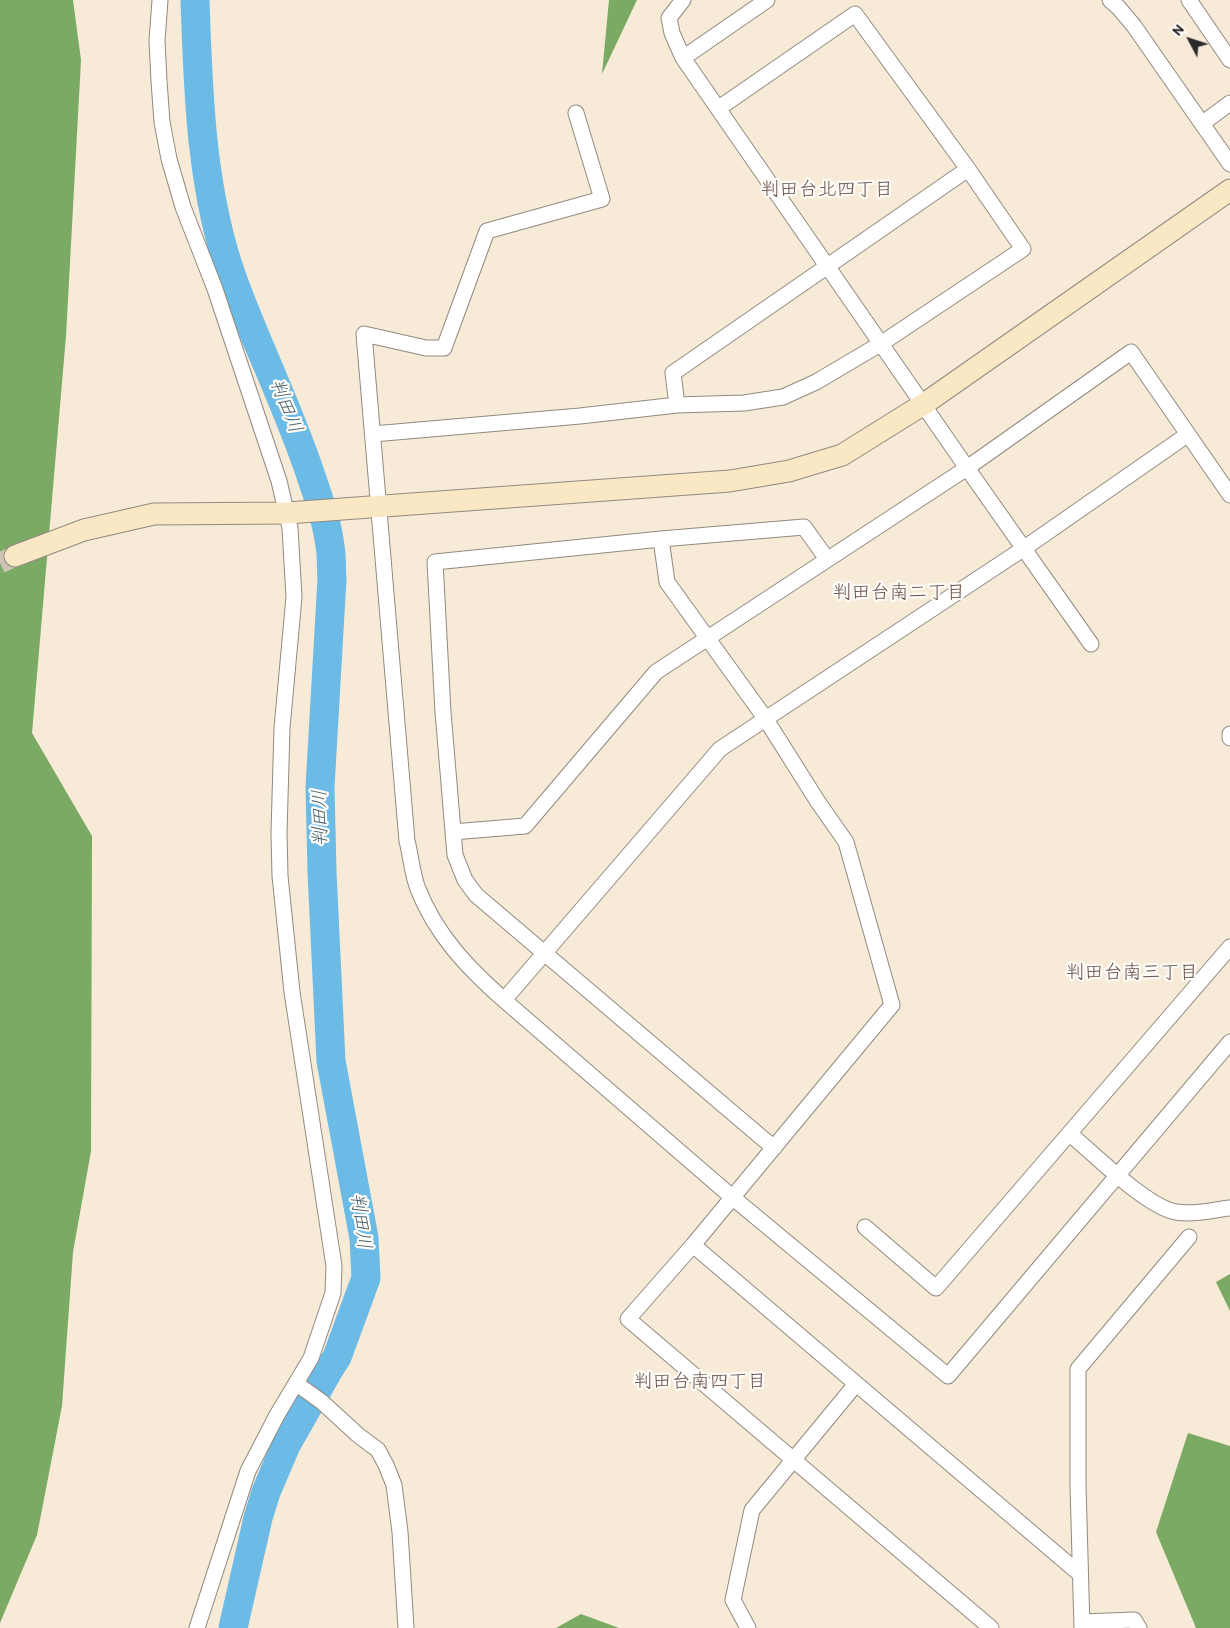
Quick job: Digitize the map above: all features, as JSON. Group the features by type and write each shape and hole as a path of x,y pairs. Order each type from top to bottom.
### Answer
{"street":[{"path":"160,0 157,41 159,80 162,122 169,159 182,207 215,289 279,481 293,513 294,597 282,728 279,833 280,876 292,992 334,1266 333,1293 301,1387 277,1416 248,1471 198,1628"},
{"path":"683,0 669,18 672,33 683,58 1023,549 1091,644"},
{"path":"683,58 767,0"},
{"path":"1110,0 1134,26 1230,164"},
{"path":"1188,0 1228,53"},
{"path":"373,434 580,416 677,405 744,403 783,397 816,382 882,343 1023,249 968,169 855,14 719,108"},
{"path":"1203,123 1230,103"},
{"path":"576,113 602,199 487,232 444,348 426,348 364,334 407,841 418,888 441,934 472,971 504,1000 732,1197 948,1376 1230,1042"},
{"path":"677,405 673,373 968,169"},
{"path":"15,556 84,530 154,514 293,513 340,510 730,480 789,471 842,455 924,404 1230,190"},
{"path":"453,832 525,826 656,672 967,468 1131,352 1230,496"},
{"path":"504,1000 720,749 1023,549 1187,435"},
{"path":"774,1148 476,895 465,880 456,855 453,832 443,712 435,562 661,539 804,527 827,559"},
{"path":"661,539 666,582 765,718 818,802 846,842 892,1005 693,1245 628,1319 991,1628"},
{"path":"866,1227 936,1288 1230,947"},
{"path":"1070,1134 1146,1199 1174,1212 1194,1213 1230,1208"},
{"path":"1139,1628 1134,1620 1082,1625 1078,1485 1078,1369 1189,1237"},
{"path":"693,1245 1080,1574"},
{"path":"748,1628 733,1600 752,1510 856,1384"},
{"path":"301,1387 322,1402 358,1435 378,1450 386,1465 394,1485 400,1532 406,1628"}],"green space":[{"path":"0,0 73,0 81,60 66,336 32,733 92,836 91,1151 73,1252 62,1406 37,1535 0,1623"},
{"path":"609,0 637,0 602,74"},
{"path":"1230,1274 1230,1311 1216,1282"},
{"path":"1188,1433 1230,1446 1230,1628 1196,1628 1156,1532"},
{"path":"581,1614 619,1628 556,1628"}],"waterway":[{"name":"判田川","path":"195,0 203,142 214,212 222,246 242,305 302,451 327,528 331,550 332,579 320,787 331,1061 364,1238 366,1278 337,1357 286,1445 266,1492 258,1518 233,1628"}],"tunnel":[{"path":"0,563 15,556"}],"district":[{"name":"判田台北四丁目","path":"827,190"},
{"name":"判田台南二丁目","path":"899,593"},
{"name":"判田台南三丁目","path":"1132,973"},
{"name":"判田台南四丁目","path":"700,1382"}]}
